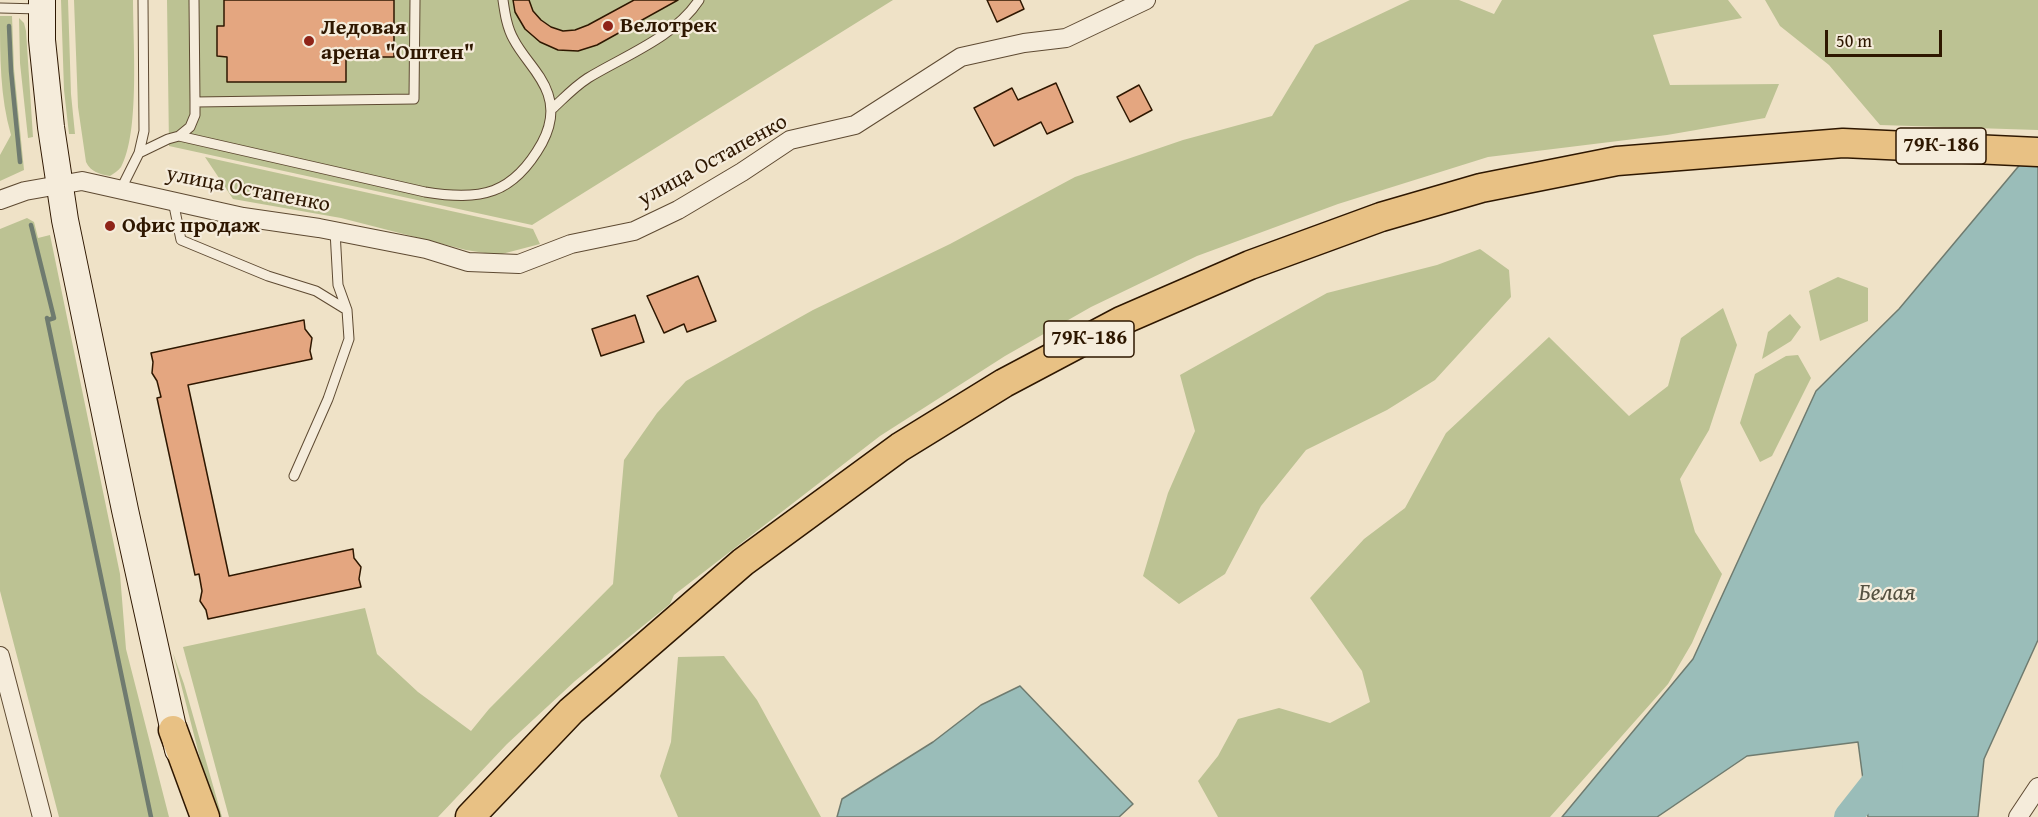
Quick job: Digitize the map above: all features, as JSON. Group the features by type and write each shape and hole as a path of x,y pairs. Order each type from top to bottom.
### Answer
{"main road":[{"path":"42,4 42,40 51,127 66,226 173,730 196,817"},
{"name":"79К-186","path":"470,817 571,711 743,562 900,447 1004,383 1121,321 1250,265 1382,217 1481,188 1617,161 1843,143 2038,152"},
{"path":"451,817 494,772 571,711"},
{"path":"486,817 571,711"},
{"path":"173,730 185,817"},
{"path":"173,730 205,817"}],"street":[{"name":"улица Остапенко","path":"0,200 25,190 82,181 243,217 335,231 426,249 468,262 519,264 571,244 634,231 678,210 790,140 855,125 961,57 1024,43 1066,38 1146,0"},
{"path":"0,656 42,817"},
{"path":"2018,817 2038,787"}],"lane":[{"path":"116,189 123,185 139,153 144,131 143,0"},
{"path":"139,153 179,136 190,127 195,115 194,0"},
{"path":"195,102 414,99 415,0"},
{"path":"179,136 449,196 485,194 503,188 520,175 533,159 545,137 552,109 542,80 513,39 507,26 503,0"},
{"path":"552,109 587,79 676,25 691,12 699,0"},
{"path":"0,8 42,4"},
{"path":"173,201 181,240 268,276 316,291 347,310"},
{"path":"294,476 328,399 349,339 347,310 338,285 335,231"}],"green space":[{"path":"61,0 68,0 71,94 75,134 69,134 64,90"},
{"path":"74,0 133,0 134,86 131,132 121,167 110,176 96,172 86,162 78,107"},
{"path":"167,0 893,0 532,225 169,146"},
{"path":"1410,0 1459,0 1494,14 1502,0 1728,0 1742,18 1653,35 1670,85 1779,84 1765,118 1667,135 1488,157 1338,204 1197,256 1091,307 1005,356 880,436 674,595 670,604 575,681 507,744 438,817 229,817 183,647 365,608 377,654 418,692 471,731 489,709 613,584 624,460 657,413 686,381 813,310 950,244 1075,177 1183,140 1272,116 1315,45"},
{"path":"1765,0 2038,0 2038,130 1880,125 1829,65 1780,26"},
{"path":"0,16 12,16 14,69 24,170 0,181 0,155 11,135 3,91"},
{"path":"19,18 24,23 26,31 33,137 28,138 20,63"},
{"path":"205,157 533,229 540,244 498,255 466,250 341,218 233,199"},
{"path":"27,218 34,222 38,238 50,235 120,574 126,649 169,817 59,817 0,591 0,229"},
{"path":"1480,249 1509,270 1511,297 1435,380 1387,410 1306,450 1261,506 1225,574 1179,604 1143,576 1168,493 1195,431 1180,375 1327,293 1437,265"},
{"path":"1838,277 1868,288 1868,321 1820,341 1809,291"},
{"path":"1723,308 1737,345 1709,430 1680,479 1695,532 1722,574 1692,643 1668,684 1550,817 1218,817 1198,781 1218,756 1238,719 1279,708 1330,723 1370,702 1362,671 1310,598 1364,539 1405,508 1446,433 1549,337 1629,416 1668,386 1681,338"},
{"path":"1790,314 1801,327 1791,341 1762,359 1768,332"},
{"path":"1798,355 1811,378 1772,456 1760,462 1740,423 1755,374 1786,356"},
{"path":"173,653 184,684 222,817 215,817"},
{"path":"724,656 757,700 821,817 678,817 660,776 671,742 678,657"}],"water":[{"name":"Белая","path":"2038,143 2038,640 1984,759 1978,817 1868,817 1858,742 1747,756 1657,817 1562,817 1693,659 1816,391 1899,309"},
{"path":"1020,686 1133,804 1119,817 837,817 842,799 933,742 981,705"}],"building":[{"name":"Ледовая арена \"Оштен\"","path":"224,0 394,0 394,57 346,57 346,82 227,82 227,57 217,56 217,26 224,26"},
{"name":"Велотрек","path":"513,0 529,0 533,11 541,20 563,31 575,30 588,25 634,0 678,0 597,45 578,51 558,50 540,42 525,29 515,12"},
{"path":"987,0 1020,0 1024,9 997,22"},
{"path":"1056,83 1073,122 1047,134 1041,122 994,146 974,108 1012,88 1018,100"},
{"path":"1139,85 1152,110 1130,122 1117,97"},
{"path":"698,276 716,321 687,332 684,324 664,333 647,296"},
{"path":"635,315 644,342 601,356 592,329"},
{"path":"304,320 305,329 312,338 310,351 312,359 188,385 229,576 353,549 354,558 361,567 359,579 361,587 208,619 206,610 200,601 202,591 199,574 195,575 157,398 161,397 157,381 152,373 151,353"}],"waterway":[{"path":"9,26 20,162"},
{"path":"31,225 54,318 48,320"},
{"path":"47,318 151,817"},
{"name":"Белая","path":"1848,817 1889,765"}],"place":[{"name":"Велотрек","path":"608,26"},
{"name":"Ледовая арена \"Оштен\"","path":"309,41"},
{"name":"Офис продаж","path":"110,226"}]}
